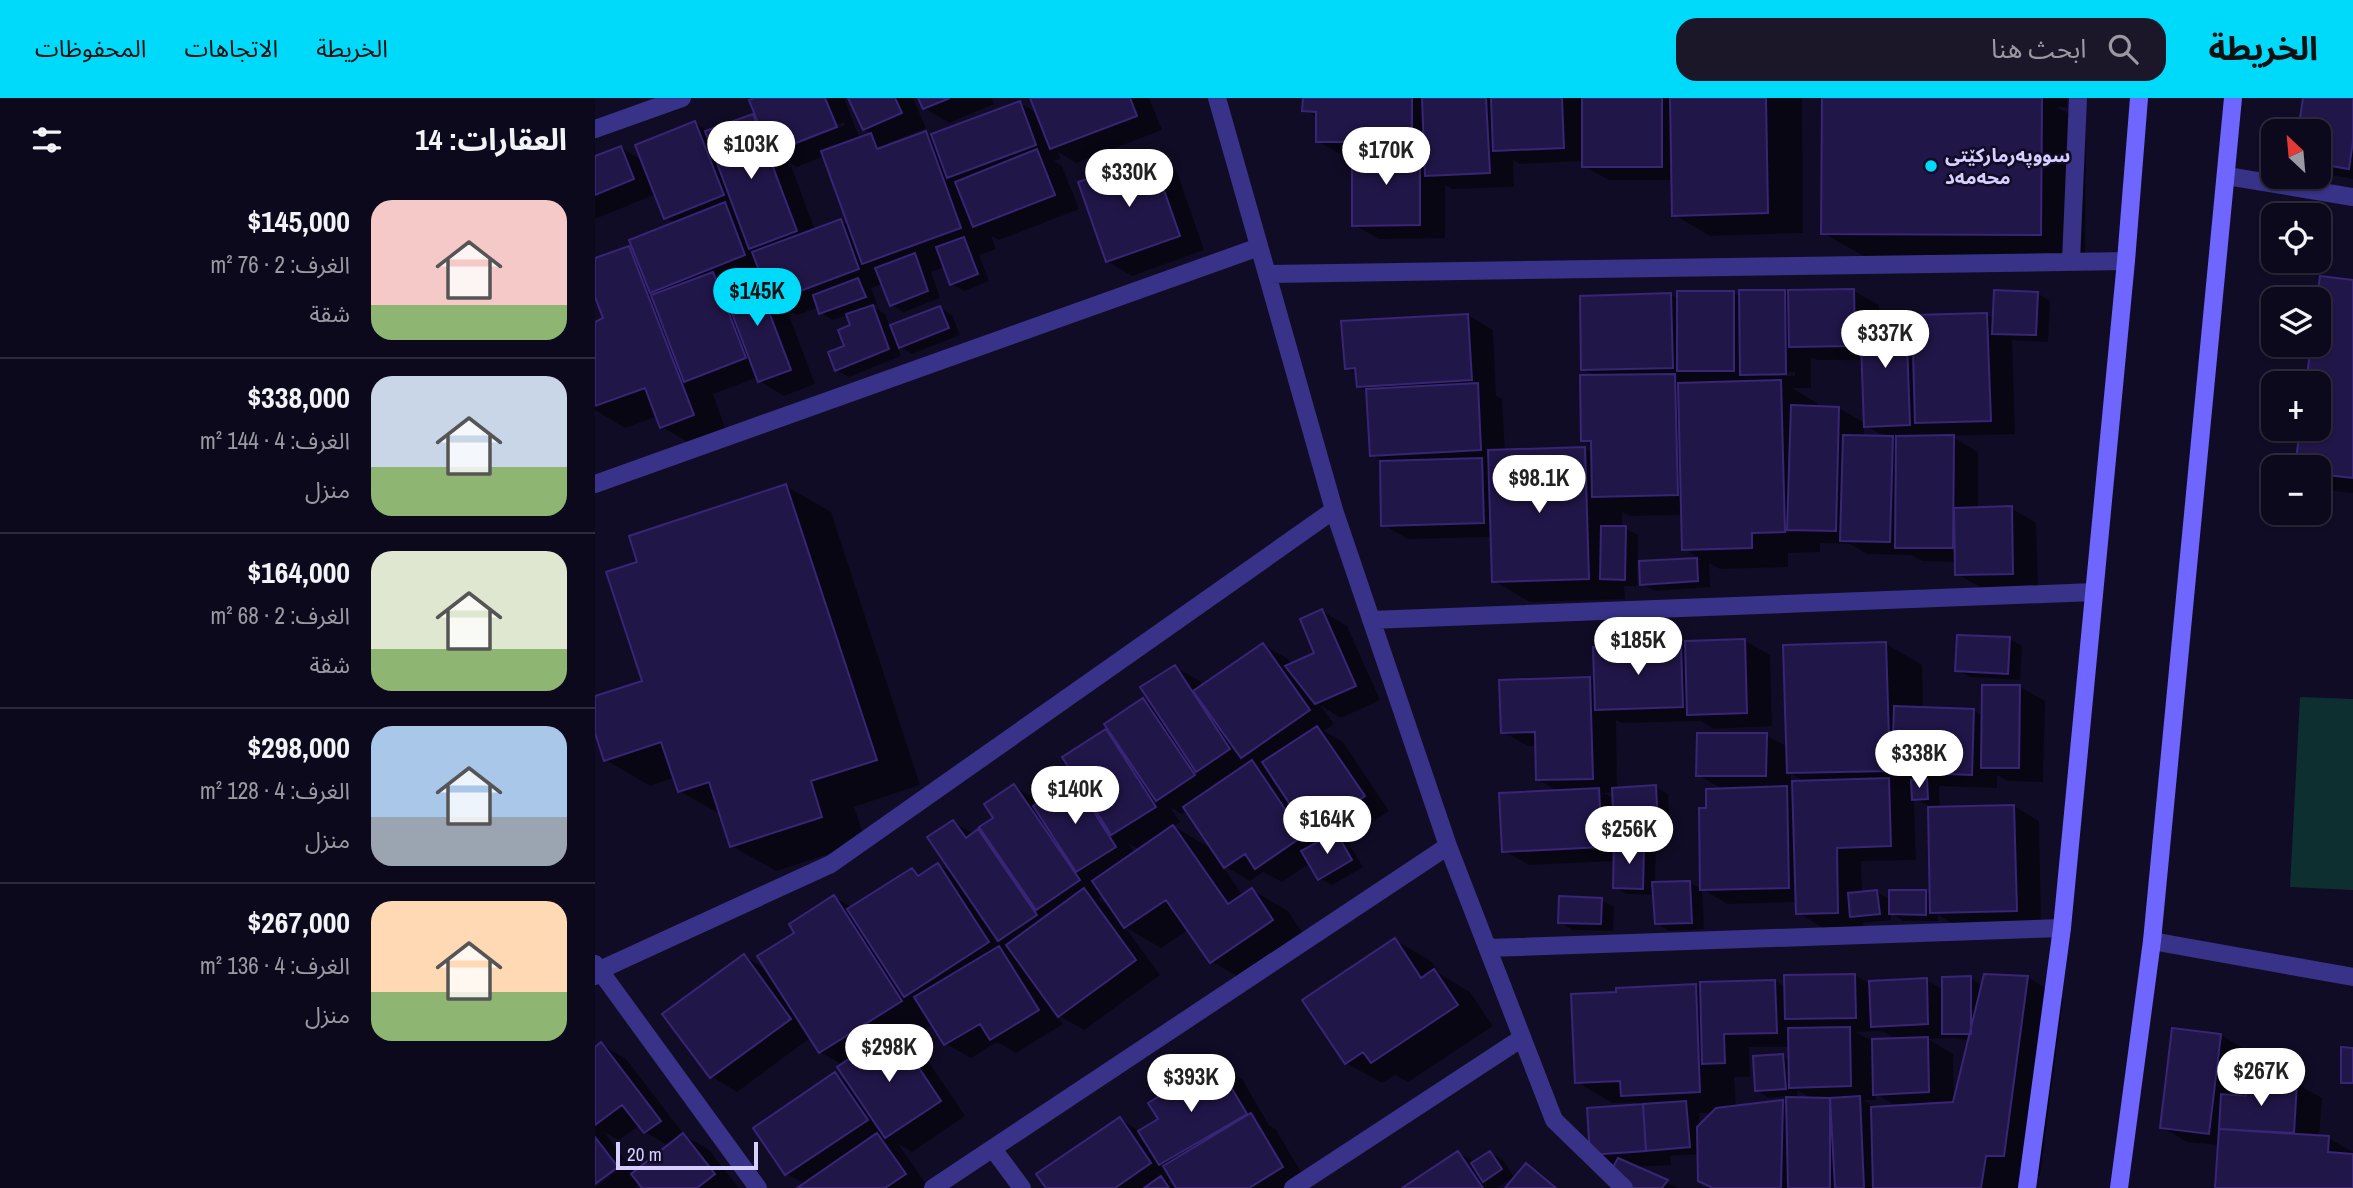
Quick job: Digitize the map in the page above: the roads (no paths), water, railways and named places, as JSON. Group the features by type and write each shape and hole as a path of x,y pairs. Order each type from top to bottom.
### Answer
{"main road":[{"path":"2027,1188 2062,928 2126,261 2139,98"},
{"path":"2119,1188 2152,941 2233,98"}],"street":[{"path":"595,129 682,98"},
{"path":"1217,98 1334,510 1448,846 1554,1120 1624,1188"},
{"path":"2071,261 2078,98"},
{"path":"2227,176 2353,197"},
{"path":"595,484 1259,247"},
{"path":"1267,274 2126,261"},
{"path":"758,1188 597,970 831,864 1334,510"},
{"path":"1371,620 2094,592"},
{"path":"933,1188 1448,846"},
{"path":"1488,948 2062,928"},
{"path":"2152,941 2353,977"},
{"path":"1293,1188 1523,1038"},
{"path":"993,1150 1022,1188"}],"place":[{"name":"سووپەرمارکێتی محەمەد","path":"1931,166"}]}
